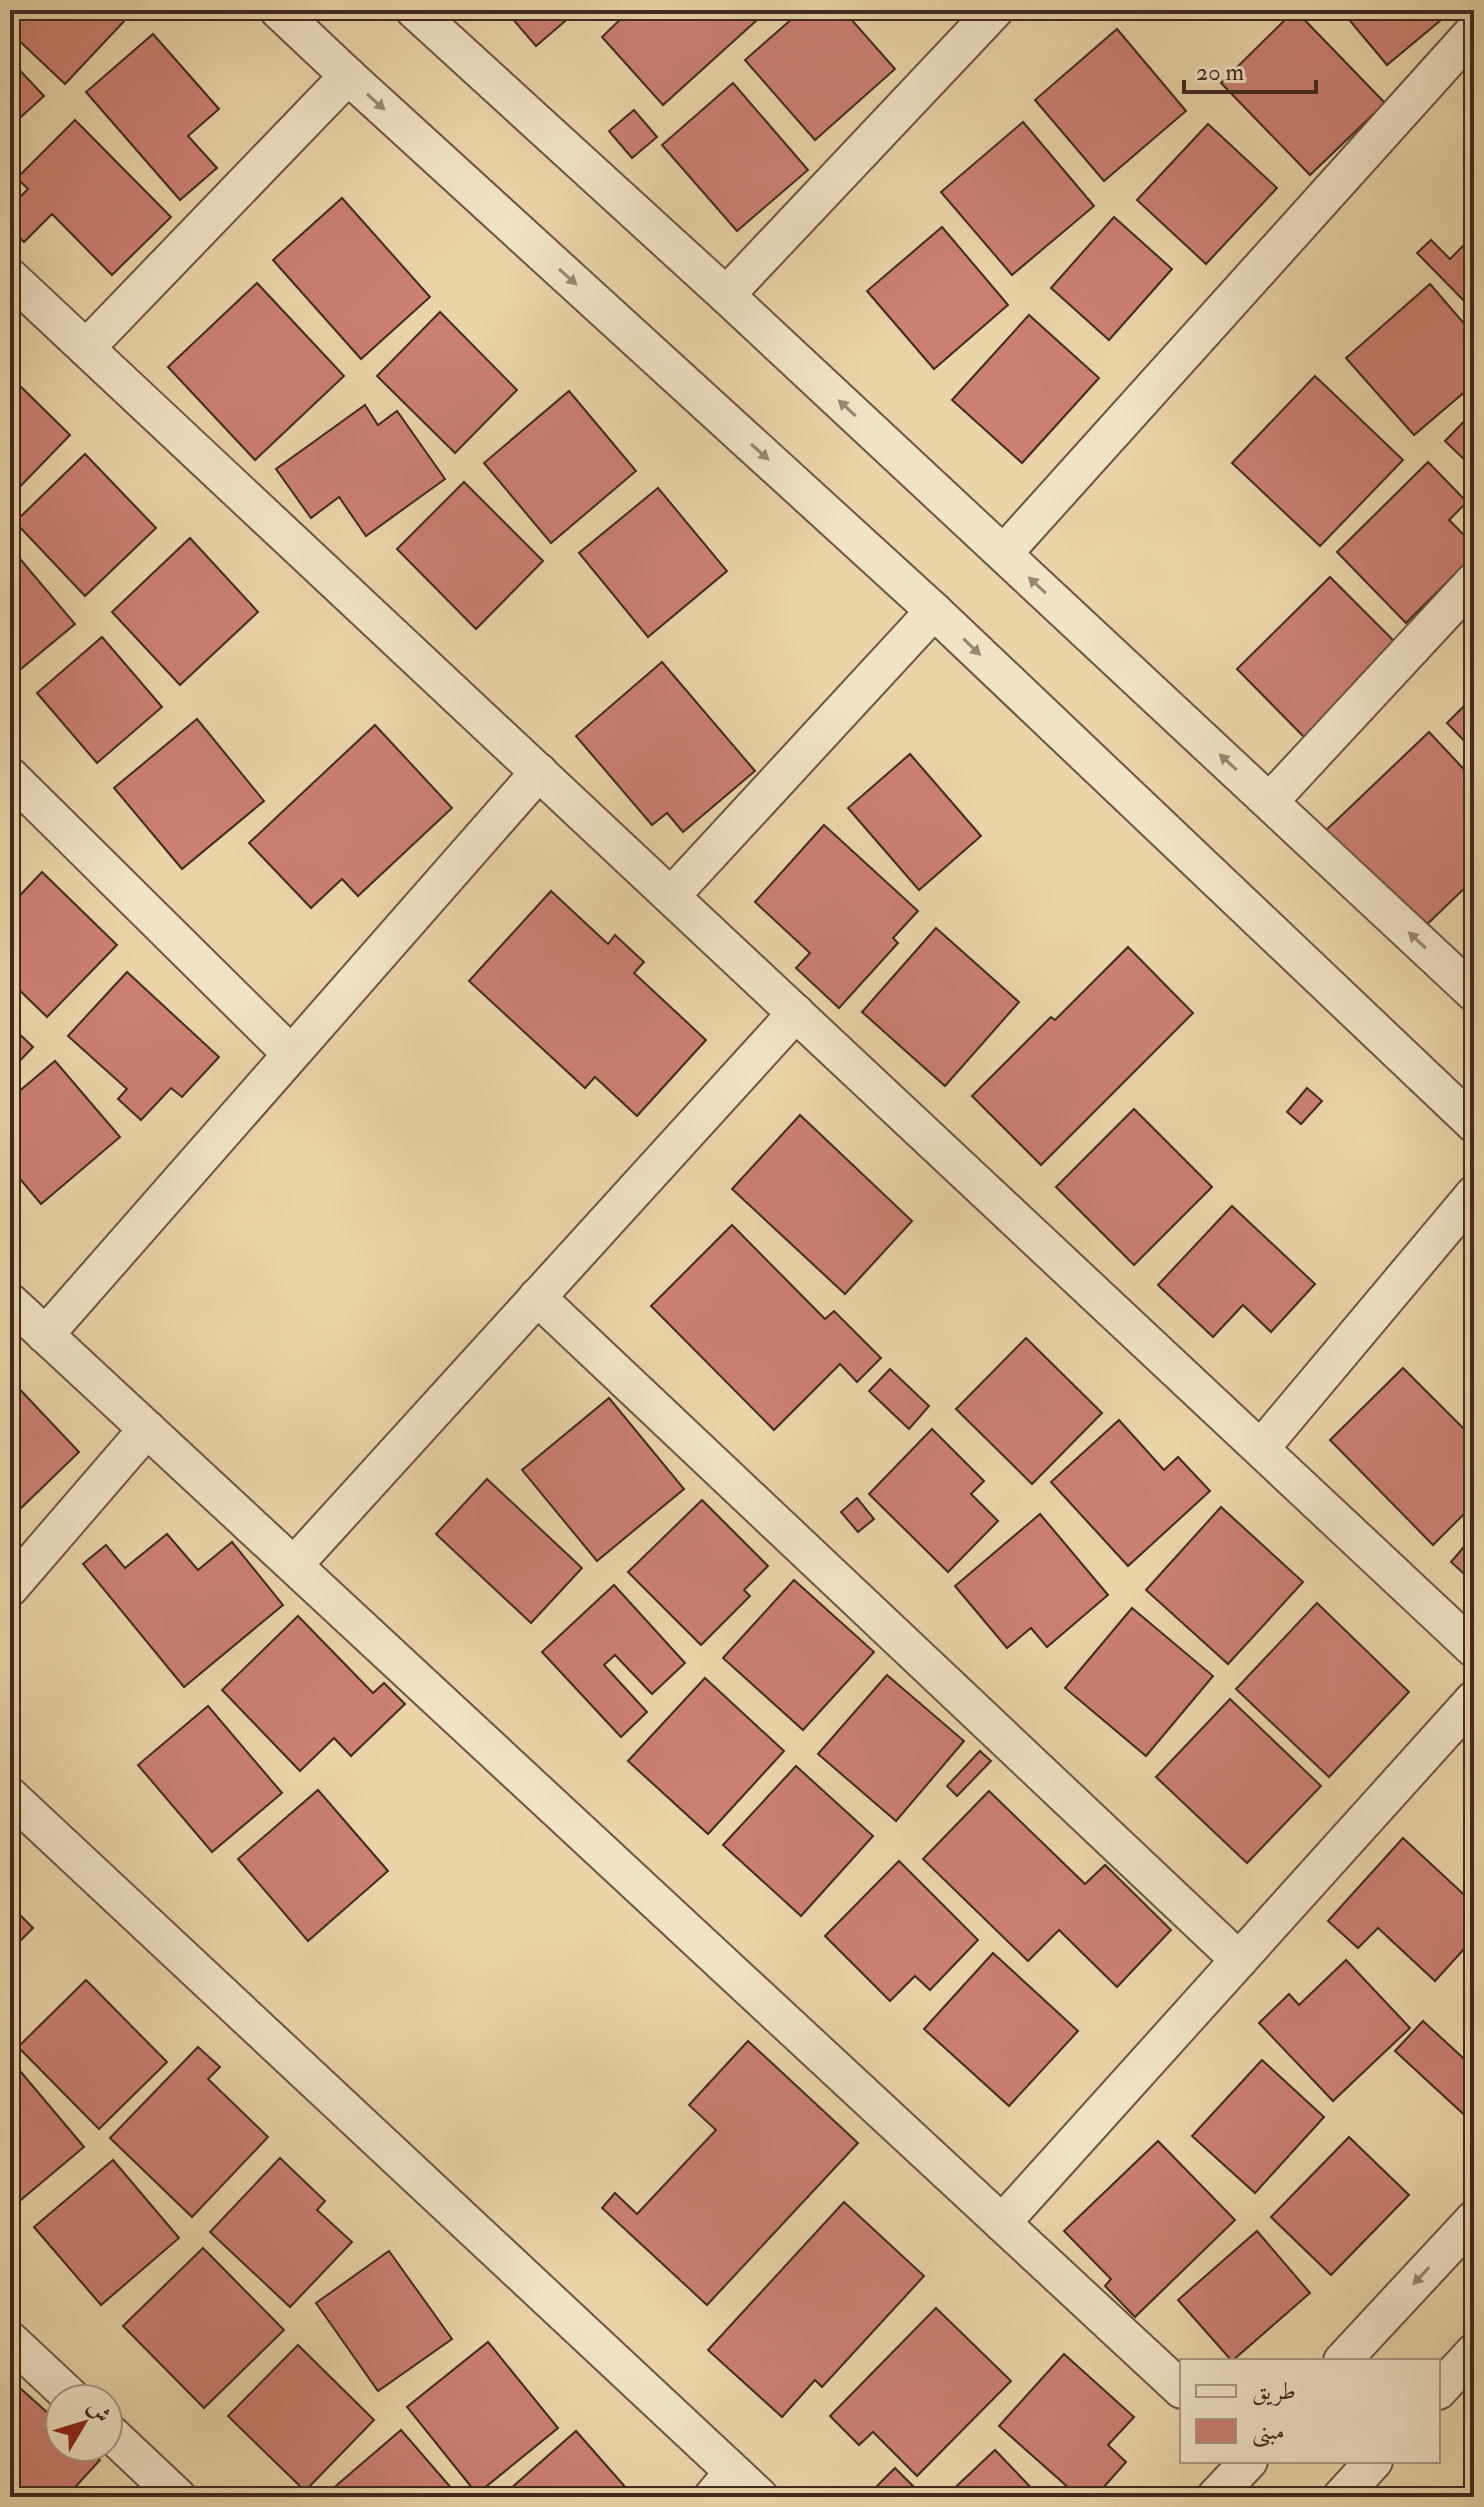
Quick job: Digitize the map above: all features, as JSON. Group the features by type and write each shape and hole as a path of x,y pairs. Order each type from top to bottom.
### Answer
{"street":[{"path":"278,10 934,611 1474,1124"},
{"path":"414,10 726,295 1474,993"},
{"path":"726,295 983,14"},
{"path":"1004,553 1468,50"},
{"path":"86,348 348,76"},
{"path":"10,277 1474,1649"},
{"path":"1270,801 1474,581"},
{"path":"671,896 934,611"},
{"path":"45,1335 539,772"},
{"path":"10,776 291,1054"},
{"path":"294,1565 796,1013"},
{"path":"1261,1448 1474,1194"},
{"path":"537,1297 1239,1960"},
{"path":"10,1302 1180,2388"},
{"path":"10,1588 147,1429"},
{"path":"1002,2223 1474,1699"},
{"path":"10,1796 722,2484 760,2497"},
{"path":"1344,2359 1474,2219"},
{"path":"10,2340 56,2383"},
{"path":"1440,2389 1474,2352"},
{"path":"124,2446 178,2497"},
{"path":"1215,2497 1247,2463"},
{"path":"1341,2497 1372,2463"}],"building":[{"path":"10,10 121,10 128,17 65,84 10,32"},
{"path":"505,10 578,10 536,46"},
{"path":"626,10 768,10 663,105 602,37 628,12"},
{"path":"802,10 843,10 895,69 815,140 745,60"},
{"path":"1295,10 1385,103 1310,175 1221,83"},
{"path":"1341,10 1453,10 1387,65"},
{"path":"1117,29 1186,111 1104,181 1035,100"},
{"path":"153,34 219,109 188,136 217,168 180,200 86,92"},
{"path":"10,60 44,96 10,127"},
{"path":"733,83 808,170 737,231 662,145"},
{"path":"634,110 657,137 632,158 609,131"},
{"path":"75,120 171,217 112,275 52,214 24,242 10,228 10,207 28,189 17,178"},
{"path":"1023,122 1094,206 1012,275 941,192"},
{"path":"1208,124 1277,188 1206,264 1137,200"},
{"path":"342,198 430,297 361,359 273,260"},
{"path":"1114,217 1172,269 1109,340 1051,288"},
{"path":"942,227 1008,305 934,369 867,291"},
{"path":"1474,235 1474,311 1417,253 1431,240 1450,259"},
{"path":"257,283 344,376 255,460 168,367"},
{"path":"1430,284 1474,335 1474,384 1414,435 1346,358"},
{"path":"440,312 517,390 455,453 377,376"},
{"path":"1029,315 1099,378 1022,463 952,400"},
{"path":"10,376 70,435 10,497"},
{"path":"1315,376 1403,460 1320,546 1232,463"},
{"path":"569,391 636,471 551,543 484,463"},
{"path":"365,405 378,425 397,411 445,479 366,536 339,497 311,518 276,469"},
{"path":"1474,411 1474,469 1445,441"},
{"path":"85,454 156,528 85,596 15,522"},
{"path":"1428,462 1467,502 1449,520 1474,545 1474,555 1406,623 1337,552"},
{"path":"464,482 543,561 476,629 397,549"},
{"path":"658,488 727,571 648,637 579,553"},
{"path":"190,538 258,612 180,685 112,612"},
{"path":"10,547 75,624 10,678"},
{"path":"1330,577 1400,647 1307,740 1237,669"},
{"path":"102,637 162,707 97,763 37,693"},
{"path":"662,662 755,771 683,832 667,813 652,825 576,736"},
{"path":"1474,696 1474,751 1447,723"},
{"path":"197,719 264,801 182,869 114,788"},
{"path":"375,725 452,808 358,896 342,879 311,908 249,843"},
{"path":"1429,732 1474,780 1474,879 1417,934 1321,835"},
{"path":"910,754 981,836 919,890 848,808"},
{"path":"824,825 918,911 893,938 898,943 839,1008 796,968 810,953 755,902"},
{"path":"42,872 117,945 47,1017 10,981 10,906"},
{"path":"551,891 608,944 615,935 644,962 634,973 706,1040 637,1116 595,1077 585,1088 469,981"},
{"path":"936,928 1019,1002 945,1086 862,1012"},
{"path":"1128,947 1193,1013 1041,1165 972,1096 1051,1017 1055,1020"},
{"path":"127,972 219,1057 182,1097 171,1088 141,1120 118,1099 127,1089 68,1036"},
{"path":"10,1025 33,1047 10,1071"},
{"path":"55,1061 120,1137 41,1204 10,1167 10,1099"},
{"path":"1307,1088 1322,1101 1301,1124 1287,1112"},
{"path":"1134,1109 1212,1187 1134,1265 1056,1187"},
{"path":"800,1115 912,1221 845,1294 732,1189"},
{"path":"1232,1206 1315,1284 1271,1332 1243,1305 1213,1337 1158,1285"},
{"path":"732,1225 825,1319 834,1311 881,1358 857,1382 840,1364 774,1430 651,1306"},
{"path":"1026,1338 1102,1413 1032,1484 956,1409"},
{"path":"1403,1368 1474,1439 1474,1504 1433,1545 1330,1440"},
{"path":"890,1369 929,1406 909,1429 869,1391"},
{"path":"10,1379 79,1452 19,1510 10,1501"},
{"path":"609,1398 684,1489 597,1561 522,1470"},
{"path":"1119,1420 1164,1470 1178,1457 1210,1491 1128,1566 1051,1482"},
{"path":"932,1429 984,1481 971,1494 998,1521 948,1572 869,1494"},
{"path":"487,1479 582,1568 531,1623 436,1534"},
{"path":"857,1498 874,1519 858,1532 841,1512"},
{"path":"702,1500 768,1566 744,1590 750,1596 701,1645 628,1572"},
{"path":"1221,1507 1303,1582 1228,1664 1146,1590"},
{"path":"1040,1514 1108,1595 1047,1647 1031,1628 1007,1648 955,1586"},
{"path":"167,1534 198,1570 232,1542 283,1605 184,1687 83,1564 106,1545 125,1568"},
{"path":"1474,1535 1474,1583 1451,1562"},
{"path":"794,1580 874,1652 803,1730 723,1658"},
{"path":"614,1585 685,1663 652,1694 615,1655 604,1665 647,1712 621,1737 542,1652"},
{"path":"1317,1603 1409,1692 1329,1777 1236,1689"},
{"path":"1132,1608 1213,1676 1146,1756 1065,1688"},
{"path":"298,1616 373,1693 384,1683 405,1704 351,1756 334,1738 300,1771 222,1690"},
{"path":"887,1675 964,1741 896,1821 818,1754"},
{"path":"705,1678 784,1751 708,1834 628,1761"},
{"path":"1230,1699 1321,1786 1247,1863 1156,1777"},
{"path":"208,1706 282,1793 212,1852 138,1765"},
{"path":"980,1751 991,1761 957,1796 947,1786"},
{"path":"796,1766 873,1836 801,1916 723,1845"},
{"path":"318,1790 388,1871 308,1941 238,1859"},
{"path":"989,1791 1085,1884 1105,1865 1171,1930 1117,1987 1059,1930 1028,1961 923,1859"},
{"path":"1403,1838 1474,1904 1474,1938 1435,1981 1378,1928 1358,1948 1328,1921"},
{"path":"899,1861 978,1940 930,1990 915,1976 890,2001 825,1936"},
{"path":"10,1905 33,1928 10,1951"},
{"path":"993,1953 1078,2031 1009,2106 924,2029"},
{"path":"1346,1960 1410,2028 1333,2101 1259,2023 1289,1994 1299,2005"},
{"path":"86,1980 167,2062 99,2129 18,2047"},
{"path":"1423,2021 1474,2068 1474,2118 1471,2121 1395,2051"},
{"path":"748,2041 858,2143 707,2305 602,2208 615,2193 637,2214 716,2130 689,2105"},
{"path":"198,2047 220,2067 208,2079 268,2137 192,2217 110,2138"},
{"path":"1262,2060 1324,2117 1255,2193 1192,2136"},
{"path":"15,2065 84,2147 10,2209 10,2070"},
{"path":"1349,2137 1409,2195 1331,2275 1271,2217"},
{"path":"1158,2141 1235,2220 1135,2317 1105,2286 1111,2279 1064,2231"},
{"path":"280,2158 325,2201 317,2210 352,2242 290,2307 210,2232"},
{"path":"113,2160 179,2238 101,2305 34,2227"},
{"path":"844,2202 924,2276 822,2387 815,2380 782,2417 708,2350"},
{"path":"1257,2231 1310,2293 1234,2359 1230,2359 1178,2300"},
{"path":"203,2248 284,2330 204,2408 123,2326"},
{"path":"389,2251 452,2339 378,2391 316,2303"},
{"path":"936,2308 1011,2381 917,2476 873,2432 859,2445 830,2416"},
{"path":"488,2342 558,2428 477,2494 407,2407"},
{"path":"298,2345 374,2420 305,2491 228,2416"},
{"path":"1064,2354 1134,2417 1108,2445 1126,2462 1095,2497 1079,2497 999,2426"},
{"path":"20,2388 44,2410 44,2463 97,2463 66,2497 10,2497 10,2399"},
{"path":"401,2430 459,2497 323,2497"},
{"path":"576,2431 634,2497 501,2497"},
{"path":"995,2450 1040,2497 945,2497"},
{"path":"895,2468 915,2488 906,2497 873,2497 870,2493"}]}
